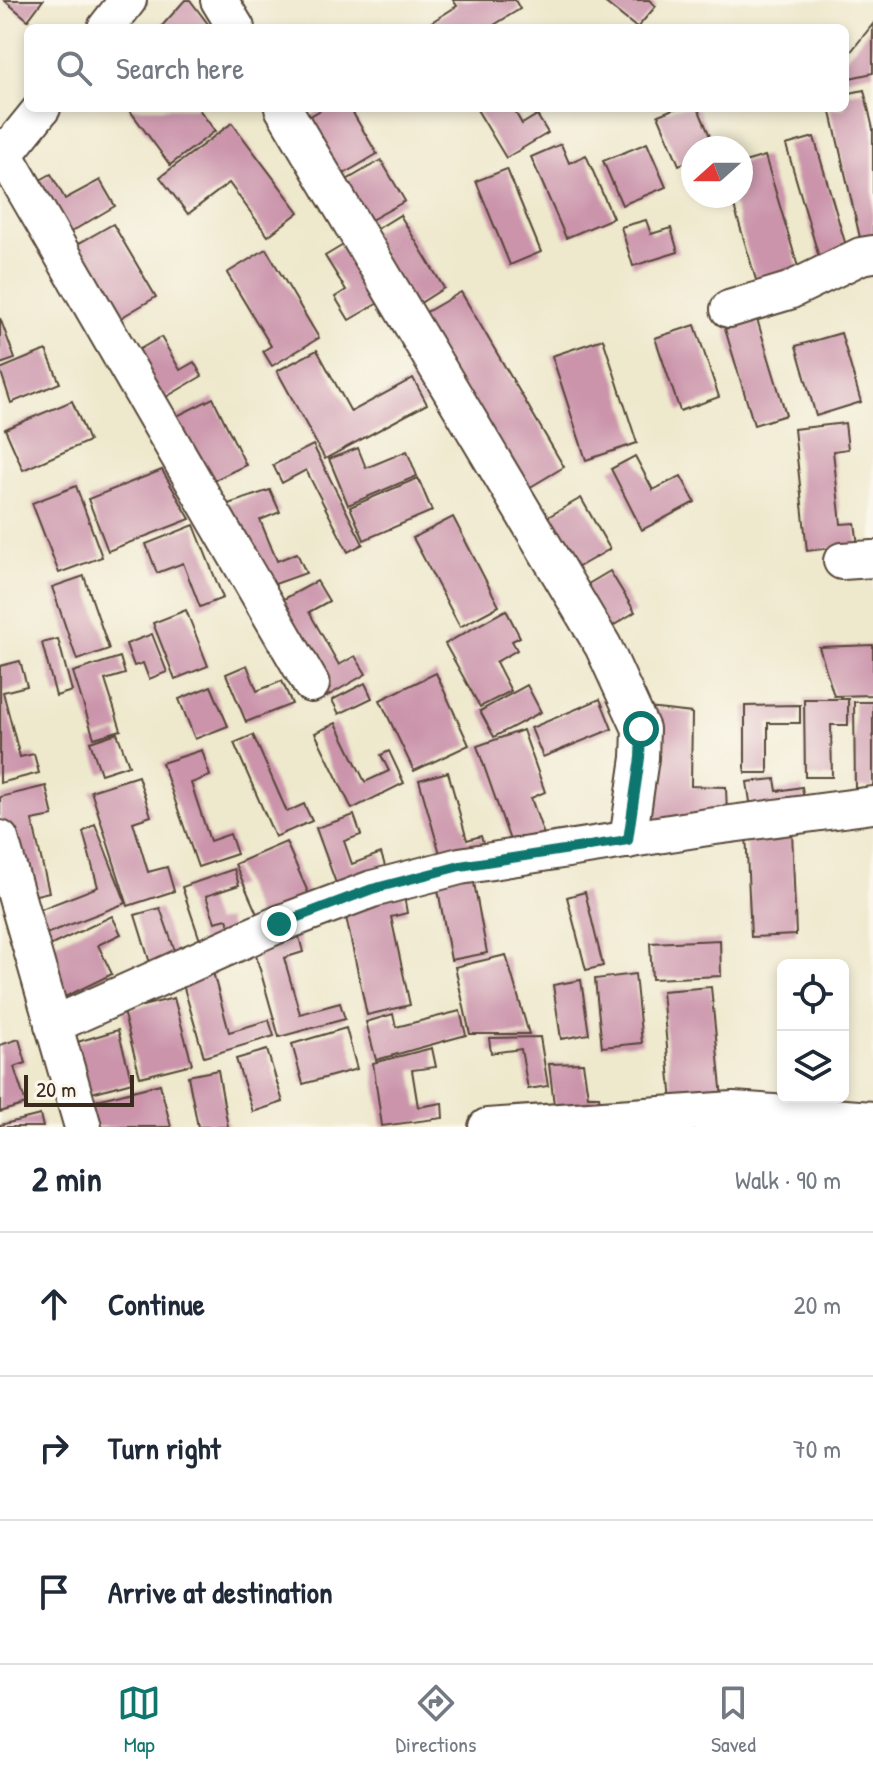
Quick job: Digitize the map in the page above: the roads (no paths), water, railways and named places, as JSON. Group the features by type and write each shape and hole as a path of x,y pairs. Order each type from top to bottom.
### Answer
{"street":[{"path":"109,24 128,0"},
{"path":"219,0 234,24"},
{"path":"38,112 1,154 311,684"},
{"path":"285,112 603,646 641,729 628,840"},
{"path":"729,309 789,291 861,256 873,254"},
{"path":"53,1025 279,924 372,889 460,866 873,805"},
{"path":"0,839 83,1127"},
{"path":"487,1127 733,1110 873,1120"}]}
